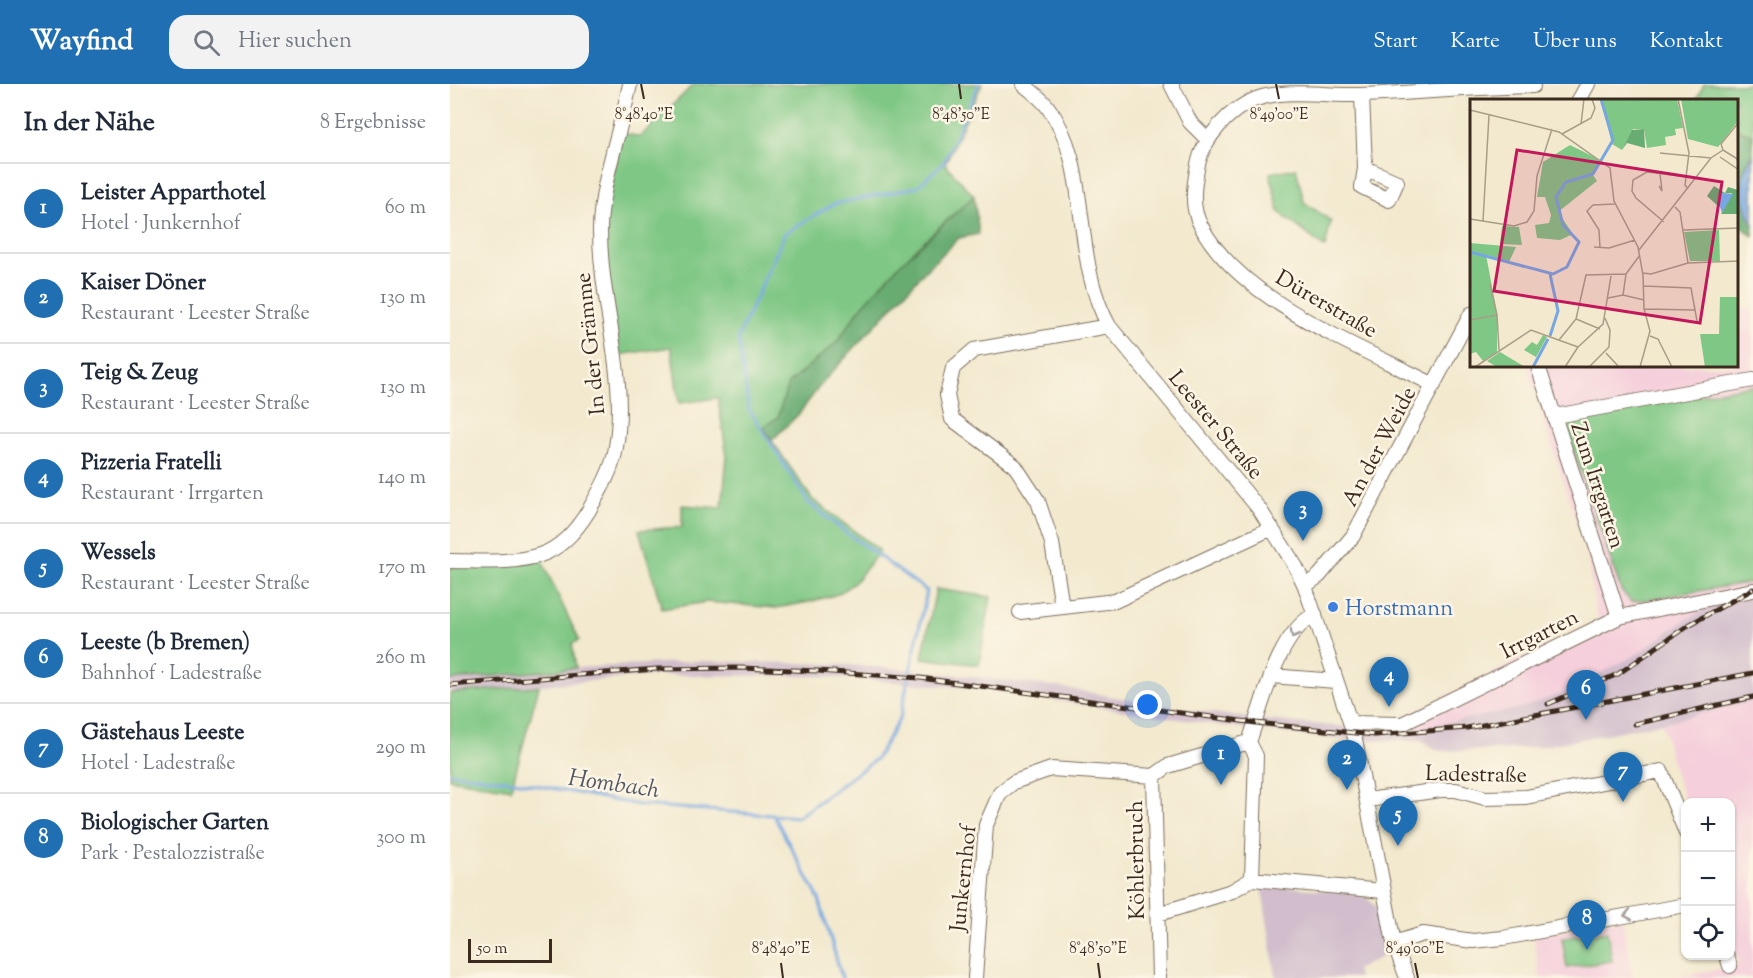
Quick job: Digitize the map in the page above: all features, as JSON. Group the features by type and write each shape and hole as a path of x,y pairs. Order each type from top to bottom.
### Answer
{"street":[{"name":"In der Grämme","path":"450,561 508,562 543,554 564,542 582,521 607,476 616,449 619,402 600,254 600,219 601,203 630,84"},
{"name":"Leester Straße","path":"1023,84 1047,106 1071,153 1086,268 1092,291 1109,326 1209,445 1272,528 1305,586 1350,723 1394,943 1407,978"},
{"path":"1171,84 1190,123 1207,139 1238,110 1256,99 1275,95 1362,95 1533,85"},
{"path":"1580,99 1588,84"},
{"path":"1362,95 1365,168"},
{"name":"Dürerstraße","path":"1207,139 1193,193 1200,225 1232,267 1294,313 1434,385"},
{"name":"An der Weide","path":"1305,586 1319,576 1353,536 1470,316"},
{"path":"1062,607 1052,543 1035,494 1015,466 952,419 947,395 953,368 974,350 1109,326"},
{"name":"Zum Irrgarten","path":"1539,368 1620,616"},
{"path":"1556,416 1753,380"},
{"path":"1020,612 1115,601 1272,528"},
{"name":"Irrgarten","path":"1350,723 1402,724 1620,616 1753,590"},
{"path":"1252,879 1256,756 1249,742 1271,676 1279,660 1299,625 1315,614"},
{"path":"1271,676 1336,681"},
{"path":"1154,776 1168,766 1249,742"},
{"name":"Junkernhof","path":"975,978 986,825 1000,793 1014,782 1051,769 1154,776"},
{"name":"Ladestraße","path":"1367,800 1441,790 1485,798 1526,797 1661,771 1681,821"},
{"name":"Köhlerbruch","path":"1154,776 1159,978"},
{"path":"1158,914 1232,891 1252,879 1383,891"},
{"path":"1394,943 1423,934 1473,941 1503,938 1681,906"}],"shaded area":[{"path":"1738,305 1753,312 1753,597 1566,692 1521,708 1415,729 1399,719 1598,621 1586,553 1528,368 1738,368"},
{"path":"1753,597 1753,701 1662,723 1545,746 1500,750 1439,751 1421,741 1336,739 1225,726 973,688 817,676 657,675 450,693 450,680 542,670 698,661 834,664 915,670 1059,687 1176,708 1266,720 1381,730 1415,729 1521,708 1566,692 1637,654 1684,621 1715,604"},
{"path":"1753,701 1753,978 1673,978 1739,965 1735,953 1735,798 1684,798 1674,771 1662,723"},
{"path":"1290,887 1357,894 1368,899 1376,907 1389,953 1356,970 1359,978 1276,978 1262,889"},
{"path":"1622,919 1633,978 1540,978 1534,937"}],"green space":[{"path":"694,84 982,84 945,164 974,196 917,247 859,310 837,342 788,384 778,417 763,428 812,499 880,551 854,583 838,594 809,602 776,608 707,602 662,609 639,530 682,527 682,505 722,508 727,457 718,398 679,403 671,347 619,355 604,252 606,204 622,133 640,137"},
{"path":"1704,84 1753,84 1753,136 1738,128 1738,99 1696,99"},
{"path":"1738,129 1753,136 1753,155 1749,160 1753,236 1738,224"},
{"path":"1296,168 1304,202 1331,221 1325,248 1279,212 1270,173"},
{"path":"974,196 979,234 959,238 928,268 822,383 799,414 772,440 763,428 778,417 788,384 837,342 859,310 899,265"},
{"path":"1753,385 1753,582 1631,602 1621,590 1566,428 1572,418"},
{"path":"541,559 579,640 572,644 576,668 450,680 450,567"},
{"path":"936,589 991,597 979,665 922,658"},
{"path":"539,686 511,789 450,779 450,693"},
{"path":"1607,931 1612,961 1567,968 1562,938"}],"water":[{"path":"1753,155 1753,226 1746,208 1742,181 1747,164"}],"waterway":[{"name":"Hombach","path":"450,773 514,781 639,805 798,817 876,759 900,718 927,591 808,502 749,409 738,338 785,233 834,204 917,187 944,162 979,84"},
{"path":"774,816 819,899 842,978"}],"railway":[{"path":"1548,704 1618,674 1687,626 1753,589"},
{"path":"450,685 657,669 741,668 818,671 920,678 1256,723 1375,735 1467,728 1753,673"},
{"path":"1635,724 1753,697"}],"place":[{"name":"Teig & Zeug","path":"1303,541"},
{"name":"Horstmann","path":"1333,607"},
{"name":"Pizzeria Fratelli","path":"1389,707"},
{"name":"Leeste (b Bremen)","path":"1586,720"},
{"name":"Leister Apparthotel","path":"1221,785"},
{"name":"Kaiser Döner","path":"1347,790"},
{"name":"Gästehaus Leeste","path":"1623,802"},
{"name":"Wessels","path":"1398,846"},
{"name":"Biologischer Garten","path":"1587,950"}]}
